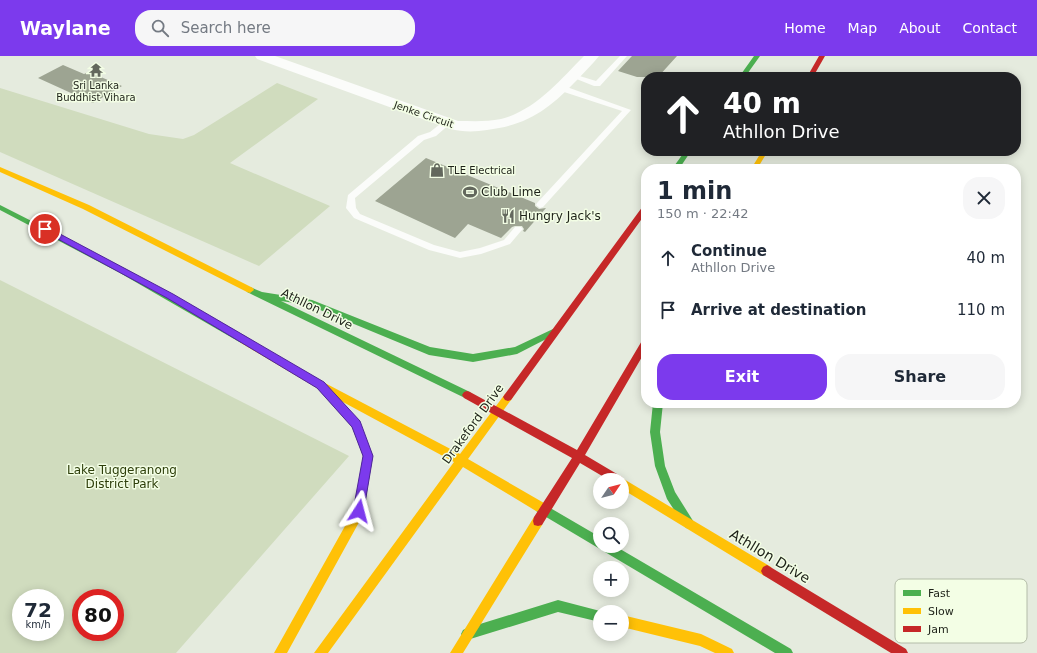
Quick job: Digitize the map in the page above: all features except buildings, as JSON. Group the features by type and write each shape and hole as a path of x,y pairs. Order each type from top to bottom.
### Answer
{"main road":[{"path":"746,72 757,56"},
{"path":"813,72 822,56"},
{"name":"Athllon Drive","path":"0,169 86,207 261,295 465,394 498,411 606,473"},
{"path":"0,207 45,229 170,296 320,385 461,460 593,539"},
{"name":"Drakeford Drive","path":"320,653 641,215"},
{"path":"261,295 309,302 428,351 473,358 517,350 556,330"},
{"path":"456,653 545,510 641,350"},
{"path":"280,653 359,511 368,456 356,424 320,385"},
{"path":"657,408 655,432 660,466 671,495 690,524"},
{"name":"Athllon Drive","path":"629,486 902,653"},
{"path":"616,553 787,653"},
{"path":"467,634 558,606 593,614"},
{"path":"629,623 701,640 728,653"}],"street":[{"name":"Jenke Circuit","path":"262,56 456,126 477,127 510,122 534,112 561,88 592,56"}],"lane":[{"path":"573,76 597,84 624,56"},
{"path":"540,206 627,110 561,88"},
{"path":"447,123 433,134 421,138 351,196 351,208 357,216 432,248 460,255 481,251 507,242 518,229"}],"green space":[{"path":"277,83 318,99 230,163 330,206 259,266 0,152 0,88 149,134 183,139 194,135"},
{"name":"Lake Tuggeranong District Park","path":"0,280 349,456 176,653 0,653"}],"traffic: fast":[{"path":"746,72 757,56"},
{"path":"679,164 684,156"},
{"path":"0,207 123,271 244,340"},
{"path":"250,290 467,395"},
{"path":"261,295 309,302 429,351 473,358 517,350 553,332"},
{"path":"320,385 356,424 368,456 360,504"},
{"path":"657,408 655,432 660,466 671,495 690,524"},
{"path":"540,507 593,539"},
{"path":"616,553 787,653"},
{"path":"467,634 558,606 593,614"}],"traffic: slow":[{"path":"757,164 762,156"},
{"path":"0,169 86,207 250,290"},
{"path":"244,340 320,385 461,460 540,507"},
{"path":"320,653 508,397"},
{"path":"629,487 767,571"},
{"path":"280,653 359,511 360,504"},
{"path":"456,653 538,521"},
{"path":"629,623 701,640 728,653"}],"traffic: jam":[{"path":"813,72 822,56"},
{"path":"508,397 641,215"},
{"path":"538,521 596,428 641,351"},
{"path":"467,395 606,473"},
{"path":"767,571 902,653"}],"place":[{"name":"Sri Lanka Buddhist Vihara","path":"96,70"},
{"name":"TLE Electrical","path":"437,170"},
{"name":"Club Lime","path":"470,192"},
{"name":"Hungry Jack's","path":"508,216"}],"route":[{"path":"45,229 170,296 320,385 356,424 368,456 359,511"}]}
